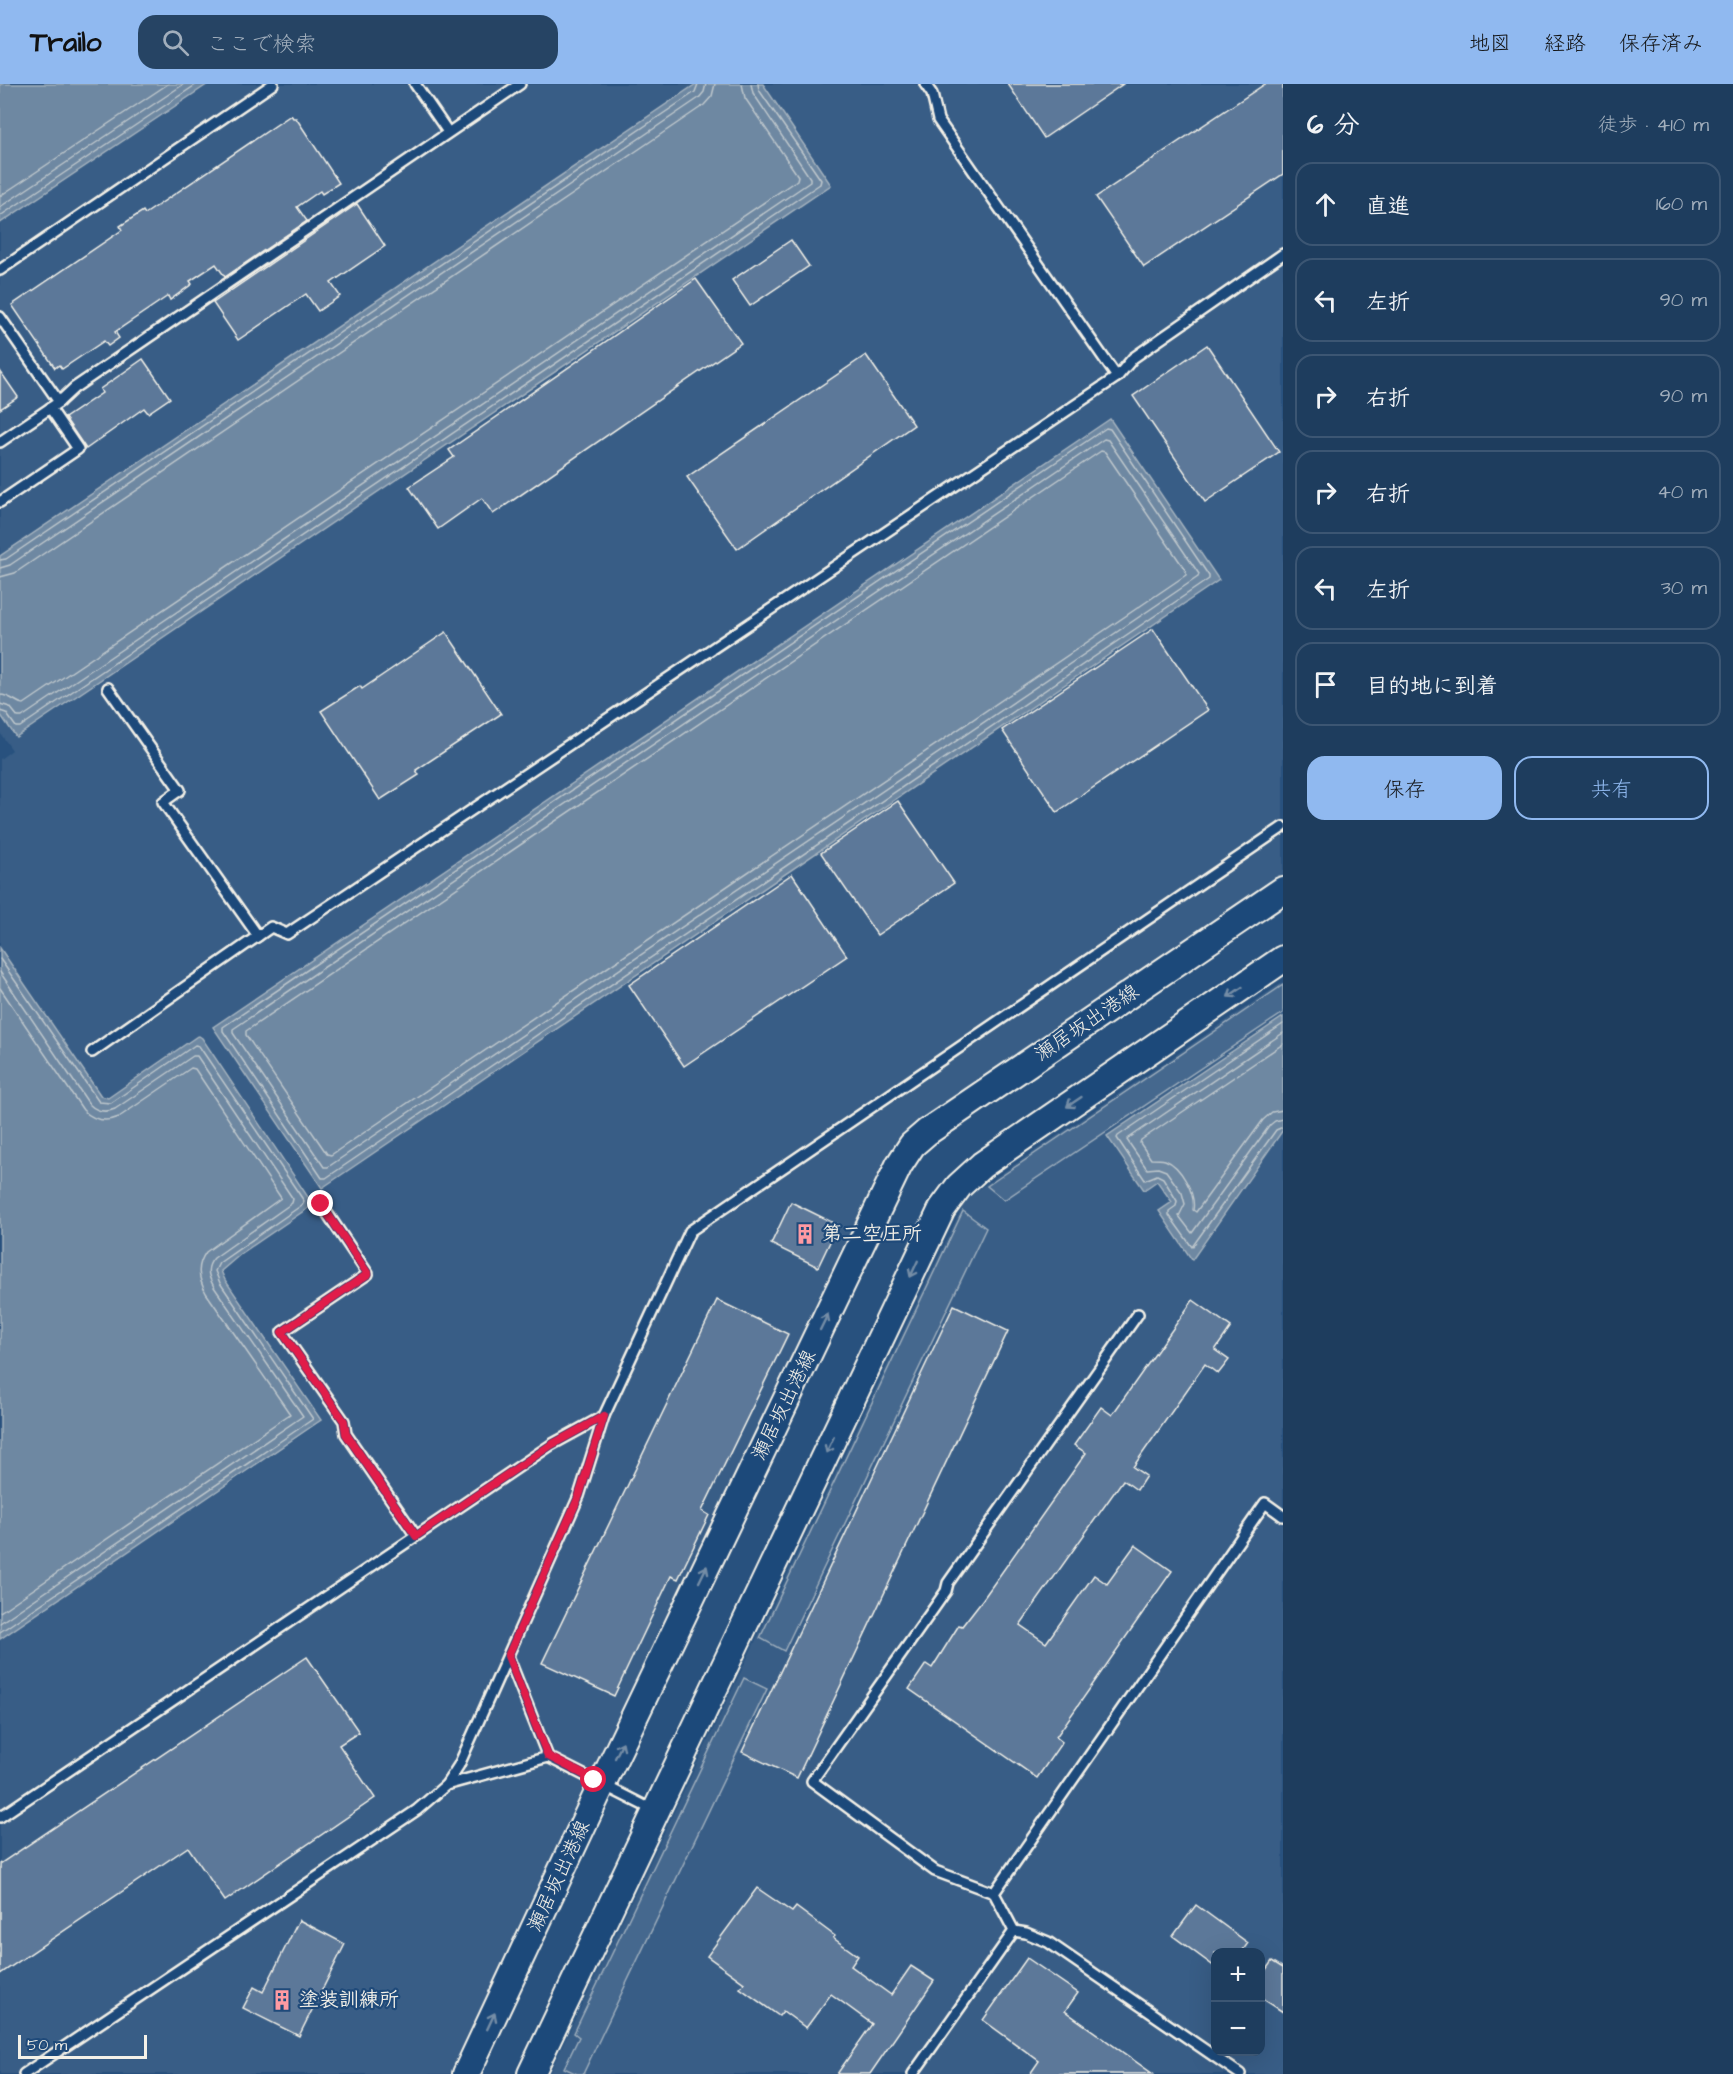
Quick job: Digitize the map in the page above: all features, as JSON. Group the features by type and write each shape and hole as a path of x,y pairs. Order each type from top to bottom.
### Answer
{"main road":[{"name":"瀬居坂出港線","path":"466,2074 602,1784 899,1165 912,1145 927,1132 1283,890"},
{"path":"531,2074 942,1209 959,1186 982,1164 1283,959"}],"lane":[{"path":"0,270 273,84"},
{"path":"415,84 448,132"},
{"path":"0,442 50,408 74,388 520,84"},
{"path":"925,84 932,94 938,120 1117,377"},
{"path":"92,1052 271,927 287,934 1117,377 1133,358 1283,254"},
{"path":"0,317 58,402"},
{"path":"0,502 78,449 50,408"},
{"path":"108,688 180,790 163,802 258,936"},
{"path":"24,2074 417,1810 446,1785 459,1765 579,1496 604,1416 690,1231 1283,827"},
{"path":"321,1204 368,1274 282,1332 344,1421 346,1434 416,1536"},
{"path":"1014,1931 994,1893 935,1871 812,1781 946,1591 948,1583 1138,1314"},
{"path":"0,1817 551,1445 604,1416"},
{"path":"994,1893 1265,1503 1283,1516"},
{"path":"508,1656 548,1756 656,1812"},
{"path":"446,1785 548,1756"},
{"path":"913,2074 1014,1931"},
{"path":"1014,1931 1048,1942 1240,2074"}],"shaded area":[{"path":"208,84 1283,84 1283,876 902,1139 454,2074 0,2074 0,1639 319,1423 316,1411 221,1271 242,1253 311,1206 312,1203 202,1038 196,1037 108,1098 101,1096 0,948 0,759 12,750 0,733 0,223"},
{"path":"1283,982 1283,2074 549,2074 967,1197"},
{"path":"1283,985 1283,1013 1004,1200 987,1186"},
{"path":"963,1211 986,1228 784,1651 760,1638"},
{"path":"744,1678 767,1689 583,2074 577,2074 564,2068 579,2037 574,2033"}],"water":[{"path":"0,84 208,84 0,223"},
{"path":"696,84 763,84 831,185 16,737 0,714 0,556"},
{"path":"1110,419 1219,580 322,1188 213,1027"},
{"path":"0,948 101,1096 108,1098 196,1037 202,1038 312,1203 311,1206 242,1253 221,1271 321,1420 0,1639"},
{"path":"1283,1017 1283,1130 1192,1260 1159,1211 1172,1202 1157,1181 1144,1190 1107,1136"}],"building":[{"path":"1008,84 1123,84 1044,138"},
{"path":"1265,84 1283,84 1283,174 1144,267 1096,197"},
{"path":"291,115 296,118 339,183 322,194 320,191 297,207 307,221 225,277 216,264 190,281 192,284 170,300 168,296 115,332 119,338 108,346 104,341 62,369 59,365 55,368 12,305 122,230 120,226 143,211 145,214"},
{"path":"357,204 385,246 331,283 340,296 318,311 306,294 238,340 213,303"},
{"path":"791,240 809,266 750,306 732,280"},
{"path":"696,279 741,343 493,514 482,498 438,529 409,487 454,457 449,450"},
{"path":"1207,345 1279,452 1205,502 1133,396"},
{"path":"866,355 914,425 737,549 687,477"},
{"path":"143,359 170,398 148,413 144,408 86,449 65,418 102,393 100,389"},
{"path":"0,371 18,397 0,409"},
{"path":"1153,629 1208,710 1057,812 1002,730"},
{"path":"446,632 501,714 416,770 419,775 380,800 321,711 360,686 362,689"},
{"path":"898,801 954,883 877,935 821,853"},
{"path":"792,874 847,956 684,1066 629,985"},
{"name":"第二空圧所","path":"791,1202 838,1225 818,1267 771,1244"},
{"path":"717,1300 788,1334 702,1511 709,1515 678,1579 671,1576 614,1696 542,1663"},
{"path":"1193,1300 1231,1327 1215,1350 1229,1360 1218,1374 1205,1364 1133,1467 1146,1476 1137,1490 1123,1480 1020,1625 1046,1643 1094,1575 1107,1584 1135,1545 1172,1571 1056,1737 1062,1742 1037,1778 909,1689 926,1664 932,1668 959,1625 962,1626 983,1599 1086,1453 1074,1445 1101,1407 1112,1415"},
{"path":"954,1305 1008,1331 797,1778 742,1752"},
{"path":"307,1657 359,1732 339,1745 375,1798 225,1901 188,1847 0,1974 0,1864"},
{"path":"757,1888 792,1912 796,1907 835,1936 833,1938 858,1956 851,1966 891,1995 911,1966 934,1981 870,2074 837,2074 872,2024 831,1994 806,2028 783,2011 779,2016 740,1988 744,1983 707,1956"},
{"path":"1196,1905 1248,1943 1244,1948 1211,1948 1211,1964 1173,1936"},
{"name":"塗装訓練所","path":"299,1920 345,1944 299,2036 243,2008 254,1987 263,1992"},
{"path":"1027,1958 1078,1993 1065,2011 1153,2074 1030,2074 1039,2061 983,2020"},
{"path":"1272,1961 1283,1968 1283,2012 1265,2000 1265,1971"}],"place":[{"name":"第二空圧所","path":"805,1234"},
{"name":"塗装訓練所","path":"282,2000"}],"route":[{"path":"321,1204 368,1274 282,1332 344,1421 346,1434 416,1536 551,1445 604,1416 579,1496 508,1656 548,1756 594,1780"}]}
